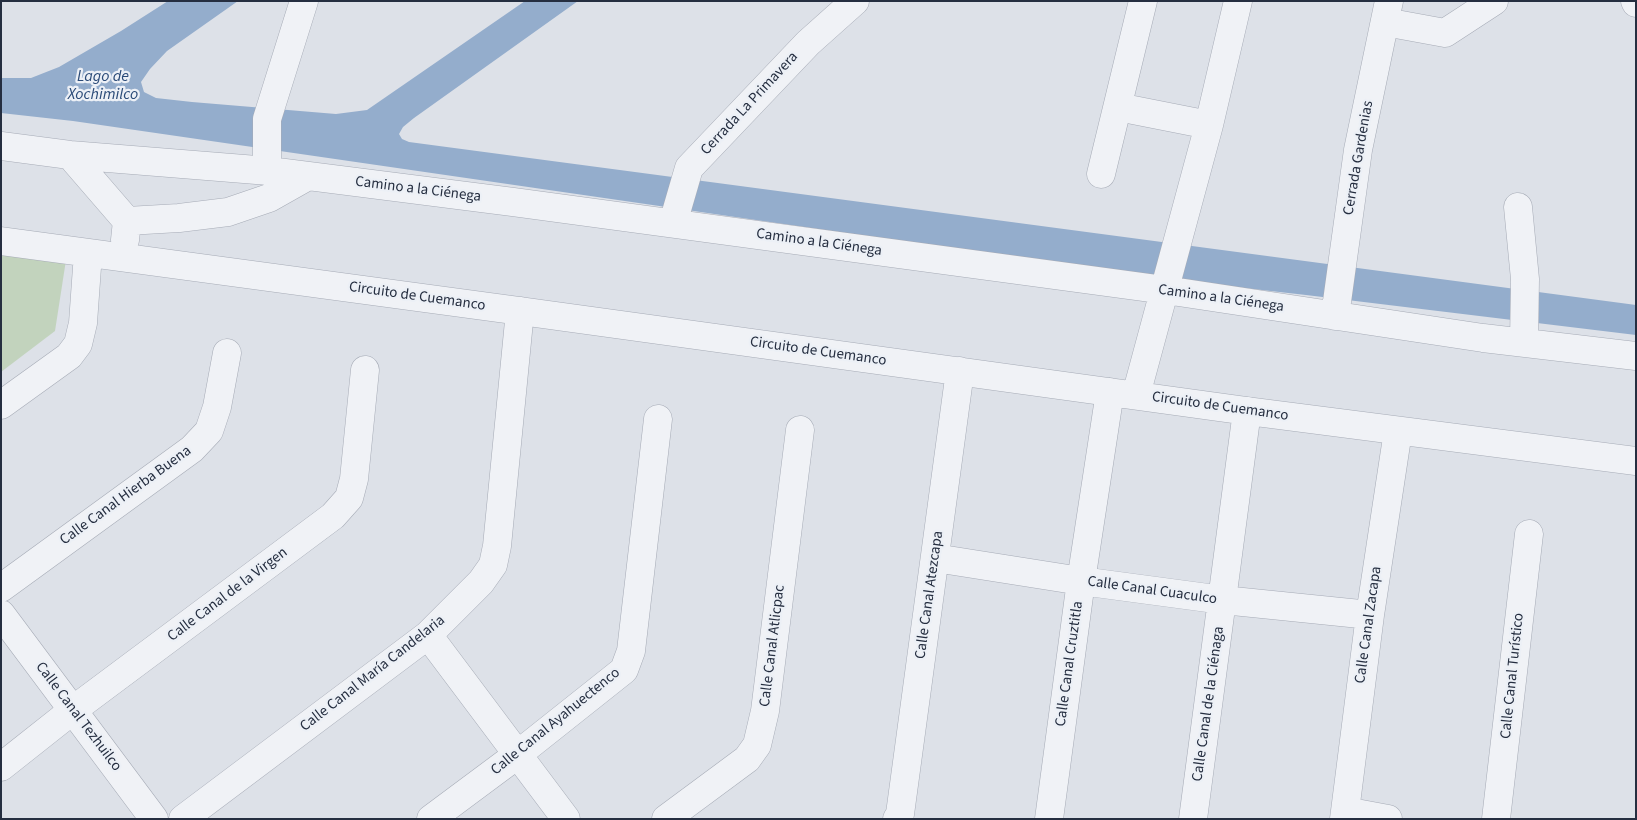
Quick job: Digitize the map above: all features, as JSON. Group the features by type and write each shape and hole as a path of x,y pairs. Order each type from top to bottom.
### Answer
{"street":[{"path":"268,165 267,118 304,1"},
{"name":"Cerrada La Primavera","path":"673,221 689,168 808,43 855,1"},
{"path":"1102,174 1143,1"},
{"name":"Calle Canal Cruztitla","path":"1049,819 1081,581 1123,393 1166,286 1209,125 1238,1"},
{"path":"1387,11 1445,33 1494,1"},
{"name":"Cerrada Gardenias","path":"1336,314 1358,150 1387,11"},
{"path":"1118,107 1209,125"},
{"name":"Camino a la Ciénega","path":"1,146 70,155 268,165 308,176 673,221 1166,286 1336,314 1524,335 1636,356"},
{"path":"70,155 127,222 124,257"},
{"path":"127,222 228,212 268,198 308,176"},
{"path":"1518,207 1525,280 1524,335"},
{"name":"Circuito de Cuemanco","path":"1,241 1248,411 1636,461"},
{"path":"1,405 69,356 78,344 83,323 88,253"},
{"name":"Calle Canal María Candelaria","path":"183,819 428,635 481,582 493,565 497,546 520,311"},
{"name":"Calle Canal Hierba Buena","path":"1,588 192,448 209,431 217,407 227,353"},
{"name":"Calle Canal de la Virgen","path":"1,767 73,710 334,516 349,498 354,478 365,370"},
{"name":"Calle Canal Atezcapa","path":"898,819 960,371"},
{"name":"Calle Canal de la Ciénaga","path":"1193,819 1248,411"},
{"name":"Calle Canal Ayahuectenco","path":"431,819 624,670 631,651 658,419"},
{"name":"Calle Canal Atlicpac","path":"675,816 746,759 757,745 765,711 800,430"},
{"name":"Calle Canal Zacapa","path":"1345,815 1370,615 1398,431"},
{"name":"Calle Canal Turístico","path":"1496,819 1529,534"},
{"name":"Calle Canal Cuaculco","path":"935,558 1081,581 1223,600 1370,615"},
{"name":"Calle Canal Tezhuilco","path":"1,614 154,819"},
{"path":"428,635 516,755 566,819"},
{"path":"1345,815 1388,819"}],"green space":[{"path":"1,251 66,260 55,331 1,372"}],"water":[{"name":"Lago de Xochimilco","path":"168,1 238,1 167,51 150,69 141,82 144,92 156,98 336,114 367,110 525,1 578,1 414,118 403,127 399,134 402,139 409,142 1636,305 1636,335 1156,278 73,121 1,113 1,78 31,78 59,67"}]}
